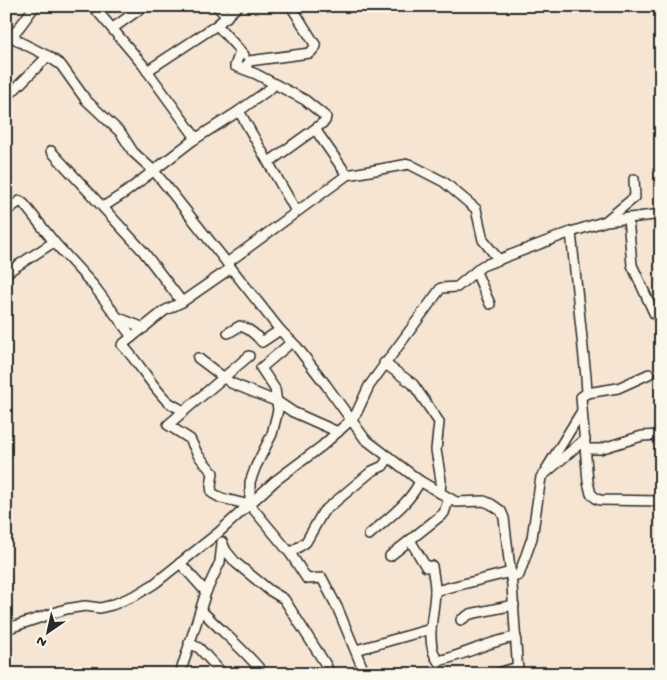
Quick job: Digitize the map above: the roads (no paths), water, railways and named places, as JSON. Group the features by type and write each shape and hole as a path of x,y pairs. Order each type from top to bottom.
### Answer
{"street":[{"path":"35,6 9,34 62,65 86,100 121,133 133,152 154,171 195,220 352,419 363,437 420,480 449,498 462,502 484,502 497,507 501,511 504,518 511,575 518,670 495,674"},
{"path":"93,6 148,71 196,138"},
{"path":"112,28 144,6"},
{"path":"217,6 227,17"},
{"path":"148,71 217,25 238,6"},
{"path":"240,52 235,66 310,53 316,46 291,6"},
{"path":"217,25 240,52 247,65 273,84 305,100 326,117 325,121 315,129 269,162"},
{"path":"6,98 48,56"},
{"path":"103,207 126,192 196,138 271,88 273,84"},
{"path":"239,111 296,211"},
{"path":"315,129 347,175"},
{"path":"51,151 153,264 182,302"},
{"path":"184,412 167,401 144,373 140,364 122,345 164,311 182,302 296,211 347,175 409,164 444,182 476,209 483,240 499,260"},
{"path":"606,221 635,197 634,179"},
{"path":"6,211 20,202 24,204 54,242 94,286 132,337"},
{"path":"6,629 66,610 85,606 100,608 112,605 136,595 220,537 275,481 352,419 368,386 441,288 457,287 465,278 482,266 572,232 606,221 661,214"},
{"path":"628,218 632,265 654,313 661,321"},
{"path":"572,232 587,393"},
{"path":"6,273 54,242"},
{"path":"476,272 490,304"},
{"path":"118,318 144,328"},
{"path":"228,333 240,326 244,327 262,342 280,330"},
{"path":"250,505 250,482 272,434 278,410 275,389 261,368 292,342"},
{"path":"249,356 168,425 190,438 198,455 213,473 212,493 221,498 250,505 290,553 307,578 322,578 338,609 365,674"},
{"path":"198,358 231,383 278,402 293,412 338,432"},
{"path":"384,363 413,384 439,422 436,450 441,480 440,493"},
{"path":"650,374 623,386 587,393 581,397 588,482 591,494 597,499 661,501"},
{"path":"435,591 519,575 532,538 541,477 582,411"},
{"path":"586,449 600,449 642,436 660,436"},
{"path":"541,477 585,439"},
{"path":"290,553 306,542 323,512 372,471 383,466 389,457"},
{"path":"368,535 397,510 416,488 420,480"},
{"path":"390,556 444,513 449,498"},
{"path":"180,674 206,592 220,562 220,537"},
{"path":"220,537 226,550 236,563 269,590 284,599 294,612 330,674"},
{"path":"410,540 426,567 432,566 435,591 431,629 434,656 438,661 516,636"},
{"path":"180,563 206,592"},
{"path":"461,620 470,614 514,605"},
{"path":"201,610 234,643 242,648 264,674"},
{"path":"356,650 431,629"},
{"path":"189,643 199,648 222,674"}]}
